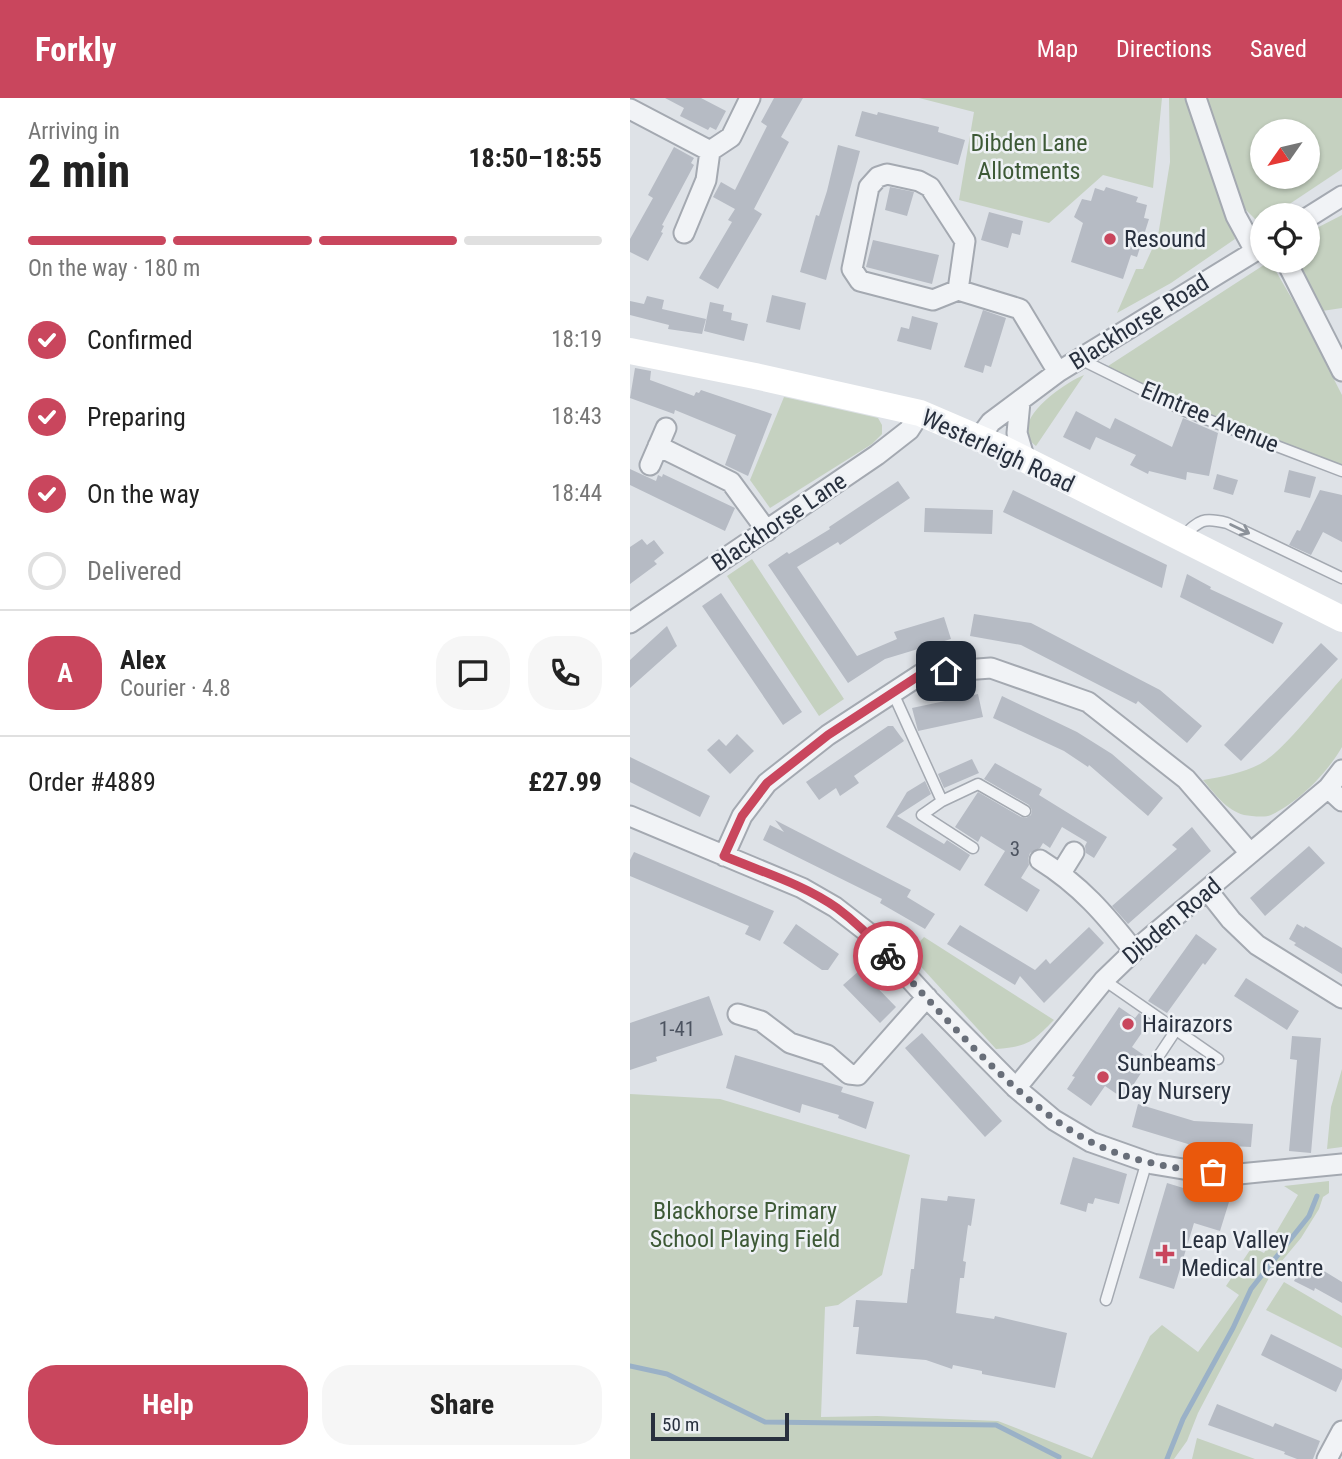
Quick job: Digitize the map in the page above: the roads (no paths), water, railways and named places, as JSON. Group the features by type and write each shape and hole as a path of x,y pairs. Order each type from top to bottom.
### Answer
{"street":[{"path":"684,233 706,180 710,151 730,136 750,98"},
{"path":"1196,98 1236,216 1250,236"},
{"path":"630,110 710,151"},
{"path":"958,290 965,241 929,187 919,181 887,174 878,177 869,187 852,269 860,281 933,300 958,290 1020,309 1058,372"},
{"path":"1320,210 1342,196"},
{"name":"Blackhorse Road","path":"979,438 990,422 1058,372 1250,255"},
{"path":"1292,273 1342,371"},
{"name":"Westerleigh Road","path":"630,351 755,376 920,414 979,438 1342,619"},
{"path":"1020,402 1017,433 1024,460"},
{"name":"Blackhorse Lane","path":"630,623 899,439 920,414"},
{"path":"650,465 666,428"},
{"path":"658,446 731,482 767,531"},
{"path":"724,856 742,816 767,783 828,735 923,673 991,668 1088,702 1186,779 1250,853"},
{"name":"Dibden Road","path":"1016,1087 1104,980 1134,951 1250,853 1335,795 1342,770"},
{"path":"630,816 802,888 835,907 866,931 927,998 1016,1087 1054,1120 1091,1142 1147,1161 1195,1171 1239,1174 1342,1164"},
{"path":"1061,873 1074,852"},
{"path":"1040,860 1061,873 1087,895 1134,951"},
{"path":"1208,891 1231,920 1257,945 1342,998"},
{"path":"738,1014 761,1021 790,1043 827,1055 849,1074 858,1075 927,998"},
{"path":"1327,1459 1342,1431"}],"lane":[{"name":"Elmtree Avenue","path":"1080,359 1185,411 1342,471"},
{"path":"1181,539 1199,521 1211,519 1227,523 1342,578"},
{"path":"893,693 942,802"},
{"path":"973,848 922,815 978,784 1025,811"},
{"path":"1104,980 1218,1059"},
{"path":"1154,1063 1176,1030"},
{"path":"1106,1300 1147,1161"}],"waterway":[{"path":"1167,1459 1183,1419 1233,1328 1251,1289 1309,1216 1317,1196"},
{"path":"630,1366 667,1374 765,1422 996,1425 1059,1457"}],"place":[{"name":"Resound","path":"1110,239"},
{"name":"Hairazors","path":"1128,1024"},
{"name":"Sunbeams Day Nursery","path":"1103,1077"},
{"name":"Leap Valley Medical Centre","path":"1165,1254"}],"park label":[{"name":"Dibden Lane Allotments","path":"1029,157"},
{"name":"Blackhorse Primary School Playing Field","path":"745,1225"}]}
